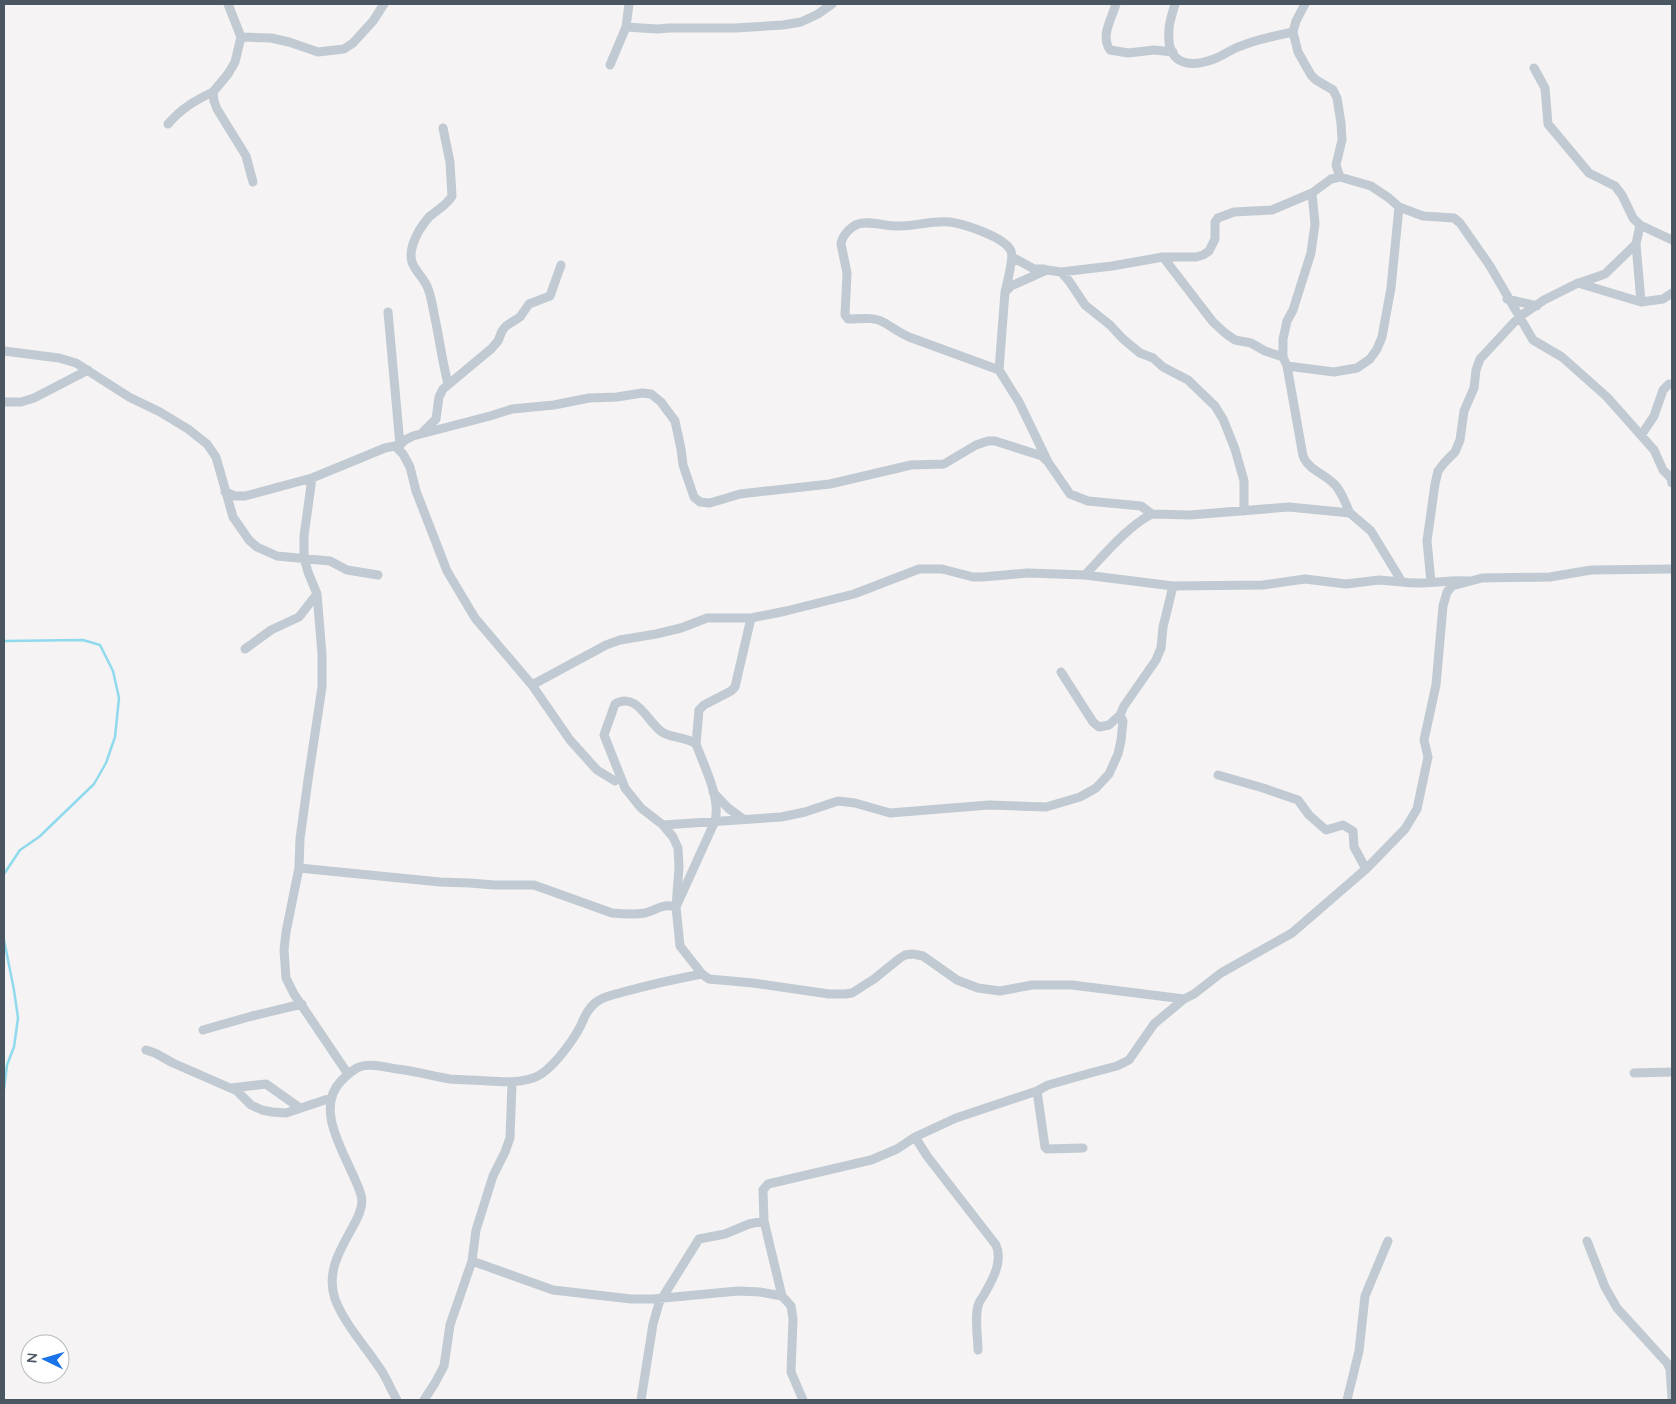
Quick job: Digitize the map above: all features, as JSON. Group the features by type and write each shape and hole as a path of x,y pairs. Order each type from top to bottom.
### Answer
{"street":[{"path":"168,124 195,100 214,92 235,62 240,37 228,4"},
{"path":"240,37 271,38 318,52 344,49 353,44 373,21 384,4"},
{"path":"610,65 626,27 629,4"},
{"path":"626,27 657,30 669,28 736,28 783,25 801,22 818,14 832,4"},
{"path":"1116,4 1106,32 1110,50 1128,53 1154,50 1173,52"},
{"path":"1175,4 1168,29 1169,42 1177,58 1185,63 1194,64 1215,59 1253,41 1293,32"},
{"path":"1305,4 1296,21 1293,32 1298,52 1311,75 1333,90 1337,98 1342,140 1336,165 1340,177"},
{"path":"1534,68 1544,88 1548,124 1589,172 1615,186 1622,195 1633,218 1640,225 1672,240"},
{"path":"214,92 214,101 217,109 246,156 254,182"},
{"path":"443,128 450,162 452,196 421,228 413,244 412,262 429,293 448,384"},
{"path":"1012,257 1034,269 1061,272 1163,257 1196,257 1209,251 1215,239 1215,222 1218,218 1234,212 1272,210 1312,193 1331,179 1340,177 1371,186 1390,198 1399,207 1423,216 1454,218 1460,223 1490,266 1532,340 1562,357 1607,398 1642,434 1654,450 1663,470 1672,483"},
{"path":"1312,193 1315,224 1311,253 1288,321 1283,340 1282,357 1287,366 1303,456 1305,462 1333,483 1350,513 1371,531 1402,582"},
{"path":"1287,366 1334,372 1357,368 1370,359 1382,337 1391,288 1399,207"},
{"path":"999,370 909,337 898,332 883,321 870,318 848,319 844,315 847,273 841,244 842,239 850,229 858,224 899,226 950,222 971,228 998,239 1007,245 1012,257 1005,292 999,370 1019,402 1048,462 1070,494 1088,501 1141,506 1152,514"},
{"path":"1640,225 1636,244 1641,302"},
{"path":"1431,582 1427,541 1435,484 1438,471 1455,452 1460,440 1464,411 1474,388 1476,370 1480,359 1520,317 1544,300 1605,274 1636,244"},
{"path":"1163,257 1213,322 1225,333 1235,340 1251,343 1265,351 1282,357"},
{"path":"420,434 436,419 439,398 443,389 491,349 506,326 520,317 529,304 550,296 561,265"},
{"path":"1005,292 1011,286 1047,270"},
{"path":"1061,272 1085,305 1110,325 1123,339 1140,353 1153,358 1163,367 1188,380 1215,406 1223,419 1235,449 1244,481 1244,511"},
{"path":"1578,284 1641,302 1662,299 1672,293"},
{"path":"1508,299 1537,306"},
{"path":"388,312 397,445 410,467 416,491 447,572 475,618 532,685 570,740 597,770 615,781"},
{"path":"4,351 59,358 76,363 129,397 160,412 188,429 207,444 216,457 233,517 249,540 257,547 276,556 330,561 347,570 378,575"},
{"path":"6,402 21,402 34,398 88,370"},
{"path":"1642,434 1654,416 1663,390 1668,384"},
{"path":"225,492 235,496 245,496 312,478 385,448 397,445 420,434 512,409 554,405 589,398 642,393 651,394 675,421 682,449 683,465 694,497 700,502 710,503 740,494 830,484 911,465 944,464 976,445 988,441 995,441 1042,456 1048,462"},
{"path":"312,478 304,536 304,558 317,594 322,654 322,687 300,839 299,868 284,950 286,978 294,994 348,1074"},
{"path":"1085,575 1110,548 1143,518 1152,514 1190,515 1289,508 1350,513"},
{"path":"532,685 606,645 620,640 681,628 707,618 751,618 786,611 854,594 918,569 942,569 982,578 1028,573 1085,575 1173,586 1263,585 1305,579 1346,584 1379,580 1415,584 1456,580 1469,581"},
{"path":"803,1400 791,1372 793,1319 791,1306 782,1296 764,1220 763,1190 768,1184 871,1160 897,1150 915,1136 956,1118 1037,1091 1048,1085 1117,1066 1129,1060 1154,1024 1184,999 1194,994 1221,973 1292,933 1366,870 1405,829 1417,809 1428,757 1424,740 1436,685 1444,606 1447,592 1452,586 1482,578 1550,577 1591,570 1672,569"},
{"path":"1061,672 1093,722 1099,726 1109,725 1120,715 1124,706 1156,660 1161,648 1163,627 1173,586"},
{"path":"245,649 271,630 299,617 317,594"},
{"path":"676,906 715,821 717,812 713,791 696,744 700,710 704,705 732,691 735,687 751,618"},
{"path":"696,744 690,740 662,733 645,712 636,705 620,701 615,704 604,735 625,788 642,808 663,825 673,837 678,848 679,867 676,906 680,946 702,974 709,979 829,994 845,994 852,993 874,979 900,958 913,954 923,956 957,980 978,988 1000,991 1032,985 1072,985 1184,999"},
{"path":"663,825 781,817 838,802 854,803 890,813 989,805 1046,807 1080,797 1096,788 1109,774 1118,754 1121,741 1123,721 1120,715"},
{"path":"1218,775 1298,800 1309,815 1326,830 1344,826 1353,831 1354,847 1366,870"},
{"path":"713,791 728,808 743,819"},
{"path":"299,868 440,882 534,885 612,913 620,914 646,912 668,904 676,906"},
{"path":"397,1400 382,1371 347,1321 335,1299 332,1282 333,1267 336,1257 360,1210 362,1197 338,1140 330,1113 331,1098 338,1084 348,1074 359,1068 371,1065 415,1071 450,1079 512,1083 534,1078 549,1068 564,1050 580,1026 584,1014 596,1002 605,997 654,983 702,974"},
{"path":"203,1030 302,1004"},
{"path":"146,1050 237,1091 251,1105 262,1110 286,1113 331,1098"},
{"path":"1634,1073 1672,1072"},
{"path":"424,1400 444,1366 450,1325 472,1261 476,1230 493,1176 510,1138 512,1083"},
{"path":"231,1088 266,1084 300,1108"},
{"path":"1037,1091 1045,1146 1048,1149 1083,1148"},
{"path":"915,1136 927,1156 996,1245 999,1253 999,1262 979,1303 977,1312 978,1350"},
{"path":"641,1400 658,1303 699,1239 725,1234 764,1220"},
{"path":"1347,1400 1359,1350 1365,1296 1388,1241"},
{"path":"1586,1241 1617,1308 1671,1367 1672,1398"},
{"path":"472,1261 553,1290 631,1299 738,1291 782,1296"}],"waterway":[{"path":"4,641 83,640 100,645 113,671 119,698 115,737 106,763 94,784 39,837 20,850 4,874"},
{"path":"4,940 18,1018 14,1047 7,1065 4,1089"}]}
